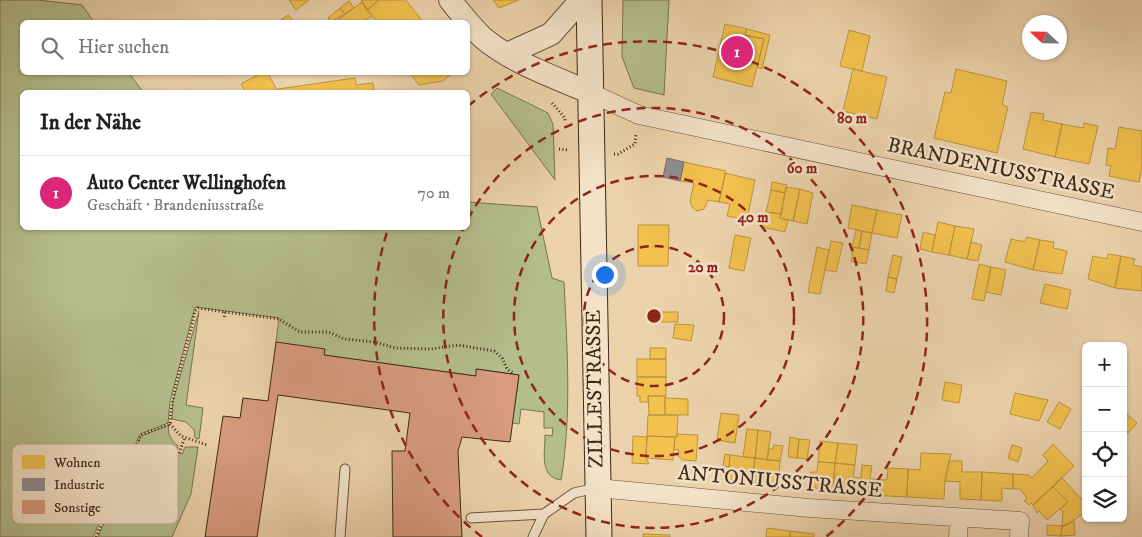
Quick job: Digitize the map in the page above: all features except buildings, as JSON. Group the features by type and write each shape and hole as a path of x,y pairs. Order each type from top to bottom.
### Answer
{"main road":[{"name":"ZILLESTRASSE","path":"589,0 599,537"}],"street":[{"path":"450,0 468,20"},
{"path":"507,54 551,34 581,0"},
{"path":"470,22 483,37 507,54 554,78 590,92"},
{"name":"BRANDENIUSSTRASSE","path":"590,92 640,115 1142,222"},
{"name":"ANTONIUSSTRASSE","path":"598,488 809,508 1020,522 1019,537"},
{"path":"958,537 959,518"}],"lane":[{"path":"340,537 345,469"},
{"path":"533,537 544,514 574,493 598,488"},
{"path":"471,518 544,514"}],"path":[{"path":"547,101 554,105 565,118 565,125"},
{"path":"566,144 566,157"},
{"path":"618,154 635,144"},
{"path":"170,424 172,400 190,340 195,311 198,308 279,319 300,332 329,332 344,339 375,342 395,348 431,349 458,345 494,351 502,358 507,369 514,372"},
{"path":"224,318 225,312"},
{"path":"170,424 185,438 207,445"},
{"path":"137,444 141,435 170,424"},
{"path":"178,453 185,438"},
{"path":"96,537 102,524"}],"green space":[{"path":"0,0 38,0 82,5 93,20 20,20 20,75 130,75 142,90 20,90 20,230 470,230 470,202 537,207 552,278 564,282 568,406 561,480 554,478 546,469 544,456 545,435 552,436 553,428 544,428 544,412 521,409 519,424 512,423 519,375 477,369 476,376 324,355 276,342 279,318 195,307 170,401 168,423 140,434 135,444 12,444 12,524 99,524 93,537 0,537"},
{"path":"623,0 669,0 664,95 634,88 622,57"},
{"path":"497,88 548,113 553,124 555,180 491,94"},
{"path":"199,311 186,405 203,408 199,439 195,438 194,430 186,422 172,419 173,401"},
{"path":"169,425 170,437 176,444 138,444 141,436"},
{"path":"185,447 198,447 191,494 178,523 178,453 182,454"},
{"path":"104,524 178,524 172,537 98,537"}],"place":[{"name":"Auto Center Wellinghofen","path":"737,52"}]}
